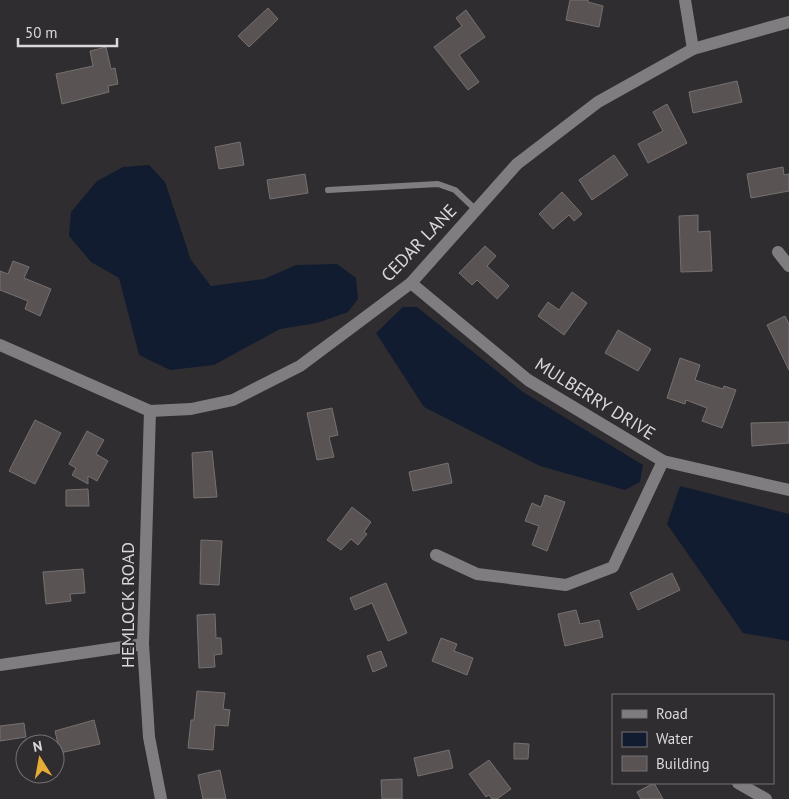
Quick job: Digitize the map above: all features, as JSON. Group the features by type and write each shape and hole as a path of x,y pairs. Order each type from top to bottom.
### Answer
{"street":[{"path":"685,0 692,49"},
{"name":"CEDAR LANE","path":"1,350 150,411 191,409 232,400 300,366 411,282 517,164 598,102 692,49 789,22"},
{"path":"778,252 789,266"},
{"name":"MULBERRY DRIVE","path":"411,282 528,380 663,461 789,490"},
{"name":"HEMLOCK ROAD","path":"150,411 143,644 149,737 161,799"},
{"path":"436,555 477,574 566,585 613,567 663,461"},
{"path":"0,665 143,644"},
{"path":"740,784 766,799"}],"lane":[{"path":"328,190 438,184 455,190 476,210"}],"water":[{"path":"149,165 165,182 191,260 211,286 264,279 296,265 337,264 356,278 358,299 348,312 317,323 280,329 214,365 170,370 139,355 119,278 91,262 69,236 71,212 97,181 123,167"},
{"path":"403,307 417,307 523,392 643,465 640,482 625,490 540,466 424,407 376,333"},
{"path":"680,486 789,514 789,641 743,633 667,524"}],"building":[{"path":"570,0 588,0 588,2 603,6 599,27 566,20"},
{"path":"268,8 278,19 249,47 238,36"},
{"path":"466,10 485,37 459,55 479,82 468,90 434,47 462,26 456,18"},
{"path":"106,47 111,69 115,68 118,84 108,86 109,92 62,104 56,74 93,66 90,51"},
{"path":"737,81 742,102 693,113 689,92"},
{"path":"667,104 687,143 648,163 638,144 663,131 653,112"},
{"path":"240,142 244,165 219,169 215,147"},
{"path":"614,155 628,175 592,200 579,180"},
{"path":"783,167 784,175 789,174 789,191 751,198 747,174"},
{"path":"305,174 308,193 270,199 267,180"},
{"path":"562,192 582,214 574,221 569,215 553,229 539,214"},
{"path":"698,215 698,232 710,231 712,271 681,272 679,216"},
{"path":"485,246 496,256 487,266 509,286 497,299 477,280 472,285 459,273"},
{"path":"13,261 29,267 24,278 51,289 40,316 25,309 28,301 0,290 0,271 8,274"},
{"path":"572,292 587,303 564,335 538,316 548,302 559,310"},
{"path":"785,316 789,324 789,370 767,325"},
{"path":"618,330 651,349 638,371 605,353"},
{"path":"680,358 700,365 695,380 723,389 724,386 736,390 722,428 702,421 707,408 686,400 685,404 667,398"},
{"path":"332,408 338,435 329,437 334,457 317,460 307,413"},
{"path":"35,420 61,433 35,484 9,471"},
{"path":"789,422 789,443 752,446 751,423"},
{"path":"87,431 104,440 96,454 108,461 97,481 88,476 88,484 72,475 76,468 69,464"},
{"path":"212,451 217,497 194,498 192,453"},
{"path":"448,463 452,483 413,491 409,472"},
{"path":"88,489 89,506 66,506 66,490"},
{"path":"545,495 565,502 547,551 532,545 539,526 525,521 532,503 541,507"},
{"path":"352,507 371,522 364,532 367,534 358,545 351,539 341,550 327,540"},
{"path":"201,540 222,541 219,585 200,584"},
{"path":"83,569 85,593 70,594 71,601 46,604 43,572"},
{"path":"672,573 680,590 638,610 630,593"},
{"path":"386,583 407,633 388,641 372,603 355,610 350,598"},
{"path":"576,610 580,624 599,620 603,637 565,646 558,614"},
{"path":"215,614 216,638 221,638 222,654 214,655 215,667 199,668 197,615"},
{"path":"441,638 457,644 454,651 473,658 467,675 432,661"},
{"path":"381,651 387,666 373,672 367,656"},
{"path":"197,691 225,693 223,709 230,710 228,726 215,725 213,750 188,748 191,720 194,720"},
{"path":"94,720 100,744 65,752 65,734 56,734 55,731"},
{"path":"24,723 26,734 15,734 15,739 0,741 0,726"},
{"path":"514,743 529,744 528,759 514,759"},
{"path":"449,750 453,768 418,776 414,758"},
{"path":"489,760 511,789 497,799 492,799 489,795 486,797 469,774"},
{"path":"220,770 226,799 203,799 198,775"},
{"path":"402,779 402,799 382,799 381,780"},
{"path":"655,784 663,799 641,799 637,792"}]}
